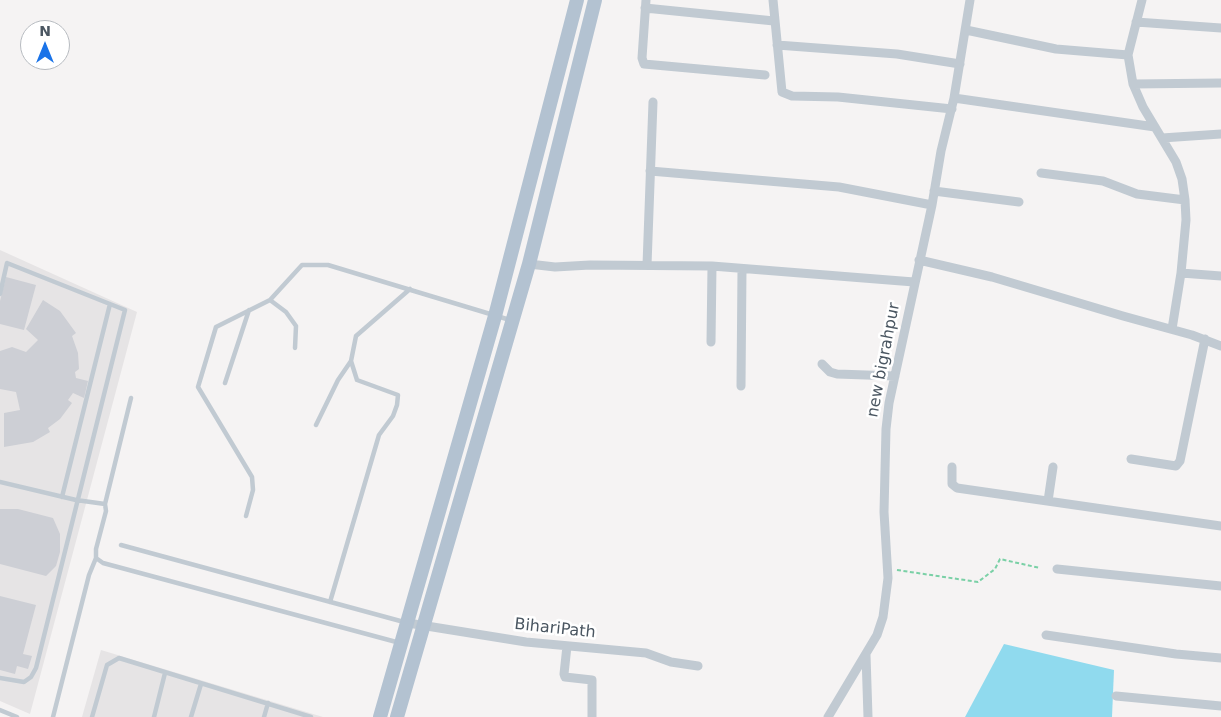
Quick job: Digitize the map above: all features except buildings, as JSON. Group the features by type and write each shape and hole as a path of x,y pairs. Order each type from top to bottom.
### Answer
{"main road":[{"path":"380,717 495,316 577,0"},
{"path":"397,717 529,264 595,0"},
{"path":"569,30 586,34"},
{"path":"522,212 541,217"}],"street":[{"path":"773,0 782,92 787,95 838,96 952,109"},
{"name":"new bigrahpur","path":"828,717 877,635 887,598 884,512 886,429 914,282 952,109 970,0"},
{"path":"1140,0 1128,55 1133,84 1179,171 1185,200 1186,220 1181,273 1172,329"},
{"path":"765,75 644,64 642,58 645,4 774,21"},
{"path":"1136,22 1221,28"},
{"path":"966,30 1056,50 1128,55"},
{"path":"777,45 897,54 960,64"},
{"path":"1133,84 1221,83"},
{"path":"954,98 1155,126"},
{"path":"647,265 653,102"},
{"path":"1162,138 1221,134"},
{"path":"650,171 839,187 932,205"},
{"path":"1041,173 1103,181 1137,194 1185,200"},
{"path":"934,191 1019,202"},
{"path":"919,260 992,277 1172,329 1221,346"},
{"path":"529,264 555,267 712,266 914,282"},
{"path":"711,342 712,266"},
{"path":"741,386 742,269"},
{"path":"1181,273 1221,276"},
{"path":"1131,459 1176,466 1180,461 1205,339"},
{"path":"822,364 830,372 837,374 895,376"},
{"path":"952,467 952,484 957,488 1221,526"},
{"path":"1048,501 1053,467"},
{"path":"1057,569 1221,586"},
{"name":"BihariPath","path":"408,623 482,636 646,653 671,662 698,666"},
{"path":"1046,635 1167,653 1221,658"},
{"path":"567,646 565,677 592,680 592,717"},
{"path":"866,654 868,717"},
{"path":"1116,696 1221,706"}],"lane":[{"path":"0,294 7,263 125,310 76,500 36,668 31,677 24,682 0,678"},
{"path":"246,516 253,490 252,477 198,387 216,327 270,300 302,265 328,265 512,320"},
{"path":"316,425 338,380 351,362 356,336 410,289"},
{"path":"270,300 286,312 296,326 295,348"},
{"path":"62,497 110,304"},
{"path":"225,383 249,310"},
{"path":"330,602 379,435 393,416 398,405 398,395 357,380 351,362"},
{"path":"53,717 89,575 96,558 96,549 106,512 105,504 131,398"},
{"path":"0,482 76,500 105,504"},
{"path":"121,545 408,623"},
{"path":"96,558 103,563 402,643"},
{"path":"92,717 107,665 112,660 119,658 310,717"},
{"path":"154,717 165,672"},
{"path":"191,717 201,684"},
{"path":"264,717 268,703"},
{"path":"0,710 17,717"}],"path":[{"path":"887,569 978,582 995,569 1000,559 1040,568"}],"shaded area":[{"path":"0,250 137,312 30,714 0,701"},
{"path":"101,650 323,717 82,717"}],"water":[{"path":"1004,644 1114,670 1112,717 965,717"}]}
